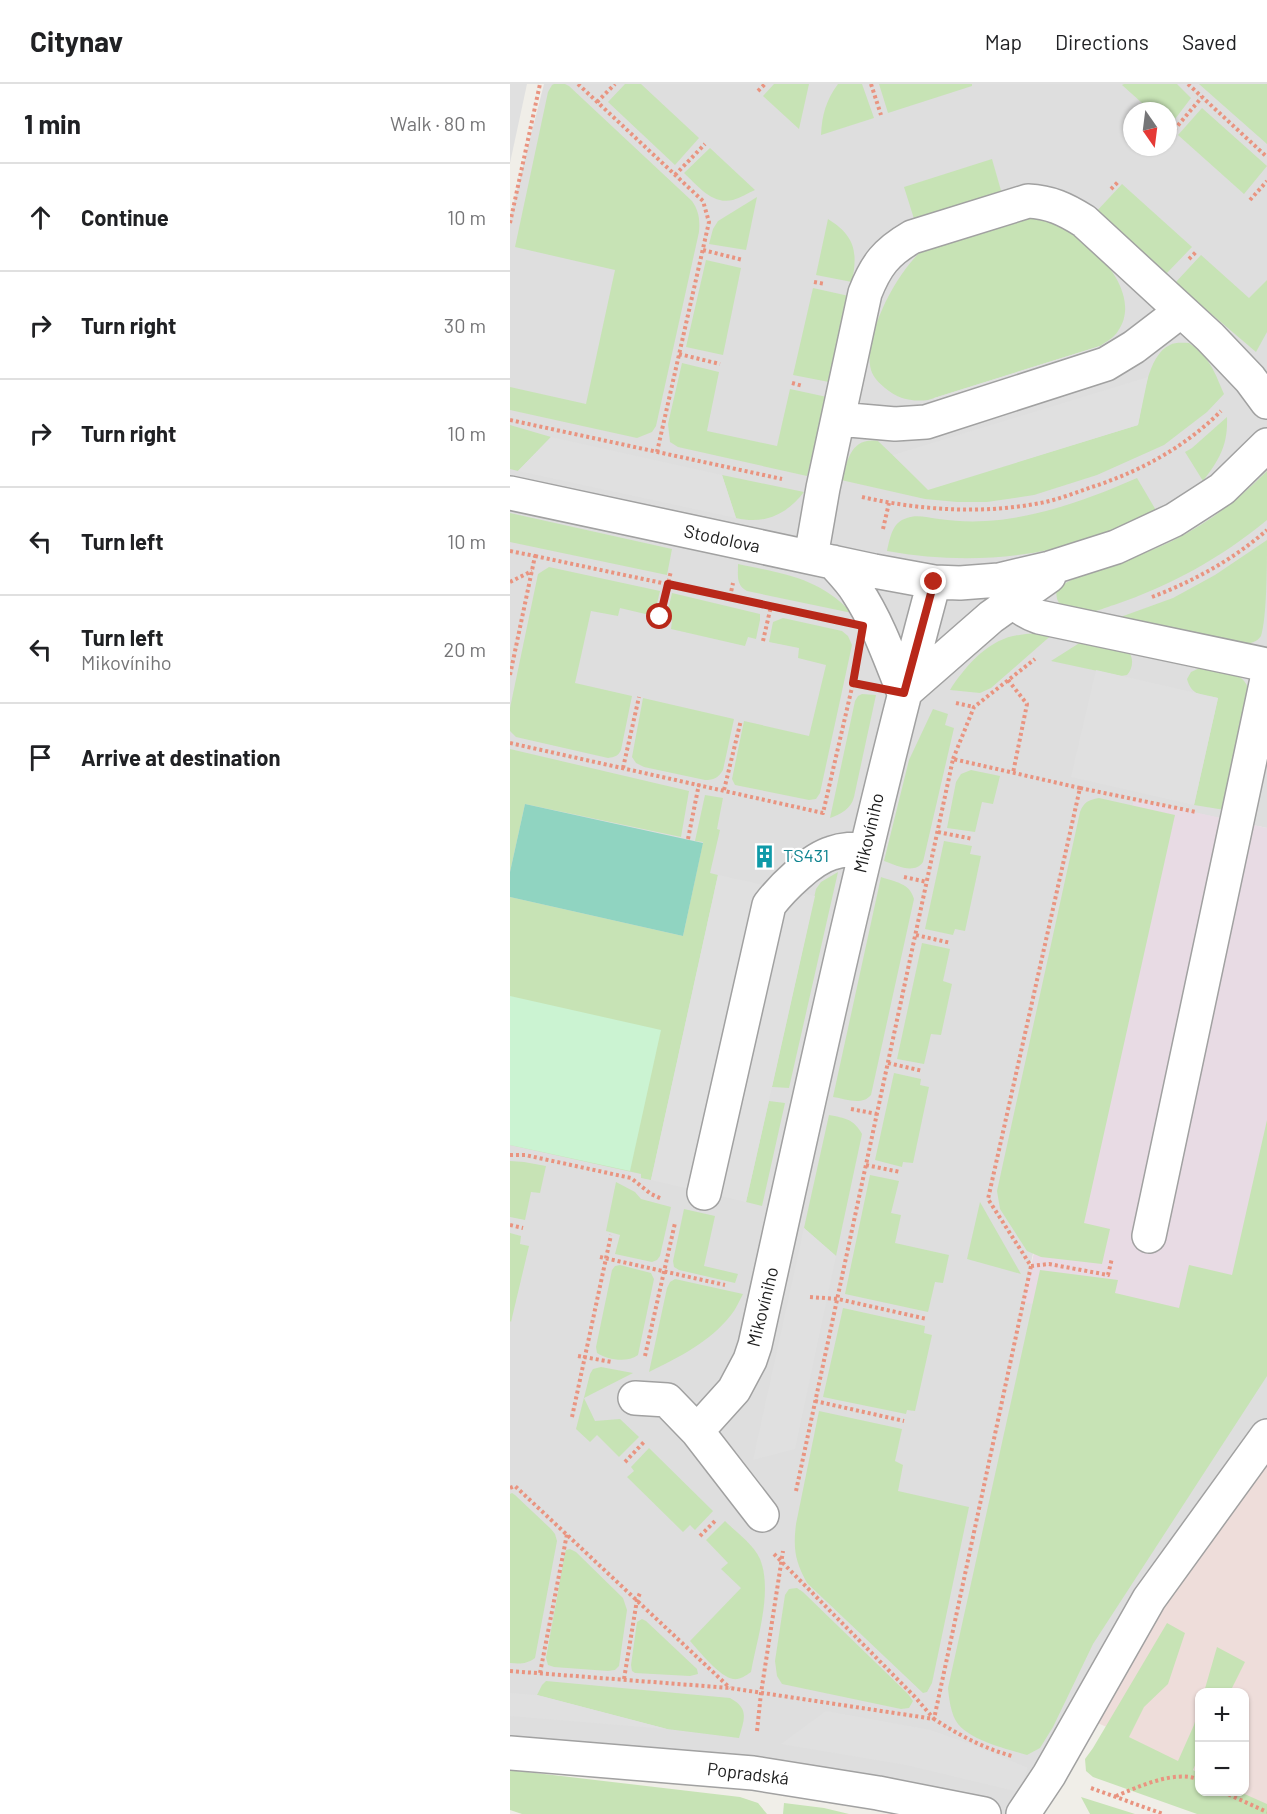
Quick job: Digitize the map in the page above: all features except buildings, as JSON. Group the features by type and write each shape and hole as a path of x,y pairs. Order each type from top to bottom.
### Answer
{"street":[{"path":"1267,402 1250,379 1210,337 1084,221 1066,209 1044,202 1028,201 912,237 885,257 871,278 865,293 823,488 822,560 857,590 887,649 904,693 990,617 1005,590 1022,575 1116,547 1173,520 1222,489 1267,445"},
{"path":"838,418 895,424 926,422 1106,364 1134,347 1181,310"},
{"name":"Stodolova","path":"510,493 874,572 934,582"},
{"path":"934,582 1005,590 1025,612 1056,621 1267,665"},
{"name":"Mikovíniho","path":"697,1431 734,1390 750,1360 755,1345 866,849 934,582"},
{"path":"1149,1236 1267,679"},
{"path":"704,1193 769,905 814,862 846,849 866,849"},
{"path":"635,1398 667,1400 697,1431 762,1515"},
{"path":"1023,1814 1049,1775 1149,1599 1267,1436"},
{"name":"Popradská","path":"510,1753 753,1773 878,1792 984,1814"}],"path":[{"path":"510,223 540,84"},
{"path":"578,84 703,201 709,222 657,452"},
{"path":"597,102 615,84"},
{"path":"759,91 765,84"},
{"path":"871,84 881,115"},
{"path":"1188,84 1267,157"},
{"path":"1177,126 1202,97"},
{"path":"675,175 705,144"},
{"path":"1250,200 1267,181"},
{"path":"703,250 743,260"},
{"path":"679,354 720,364"},
{"path":"510,551 828,618"},
{"path":"510,675 535,556"},
{"path":"510,582 532,571"},
{"path":"660,617 668,584"},
{"path":"763,641 771,606"},
{"path":"510,743 824,813 855,672"},
{"path":"1008,680 1027,704 1013,773"},
{"path":"853,683 974,706"},
{"path":"623,768 639,697"},
{"path":"724,790 741,720"},
{"path":"796,1493 953,759 1236,821"},
{"path":"688,839 699,784"},
{"path":"934,1719 1030,1266 988,1199 1080,788"},
{"path":"938,832 973,840"},
{"path":"916,935 951,942"},
{"path":"888,1063 923,1071"},
{"path":"510,1155 525,1155 631,1178 651,1194 672,1201"},
{"path":"866,1165 900,1172"},
{"path":"625,1462 649,1437 634,1423 635,1398 677,1214"},
{"path":"510,1225 523,1228"},
{"path":"572,1417 611,1235"},
{"path":"1030,1266 1049,1264 1108,1275 1116,1240 1147,1247 1149,1236"},
{"path":"815,1401 904,1420"},
{"path":"510,1488 515,1486 730,1688"},
{"path":"559,1527 565,1520"},
{"path":"540,1673 567,1534"},
{"path":"753,1773 761,1693 783,1550"},
{"path":"773,1554 915,1696 934,1719 960,1736 990,1750 1020,1759 1049,1775 1116,1796 1163,1814"},
{"path":"624,1679 640,1593"},
{"path":"510,1671 730,1688 934,1719"},
{"path":"1116,1796 1152,1781 1191,1776 1195,1778"},
{"path":"1233,1796 1267,1812"}],"shaded area":[{"path":"510,84 527,84 510,163"},
{"path":"544,84 1267,84 1267,828 1134,800 1030,1267 1267,1308 1267,1436 1022,1814 987,1814 510,1753 510,217"},
{"path":"1100,346 1105,360 939,413 934,398"},
{"path":"1148,377 1138,425 928,490 893,455"},
{"path":"551,437 722,475 736,518 518,471"},
{"path":"1096,670 1218,698 1194,805 1071,777"},
{"path":"1134,799 1267,828 1267,1308 1258,1349 1023,1302"},
{"path":"718,875 815,896 746,1202 651,1180"},
{"path":"804,1228 836,1256 795,1449 753,1460"},
{"path":"1267,1436 1267,1805 1248,1796 1249,1688 1195,1688 1195,1771 1082,1716"},
{"path":"510,1693 537,1695 667,1729 510,1716"},
{"path":"826,1711 931,1730 1028,1768 1019,1792 906,1765 781,1744"}],"green space":[{"path":"554,84 569,86 692,201 698,216 699,232 656,426 652,432 637,438 510,410 510,387 586,404 615,270 515,247 548,92"},
{"path":"625,84 641,84 699,138 675,165 608,102"},
{"path":"774,84 809,84 799,129 763,96"},
{"path":"838,84 862,84 874,118 821,135 825,108"},
{"path":"879,84 972,84 972,86 888,113"},
{"path":"1177,84 1191,98 1177,116 1177,102 1141,102 1122,85"},
{"path":"1199,84 1267,84 1267,144"},
{"path":"1202,108 1267,166 1244,194 1178,135"},
{"path":"710,148 755,190 736,199 725,201 718,200 700,189 684,173"},
{"path":"992,159 1002,194 915,222 904,187"},
{"path":"1122,184 1192,247 1166,274 1095,213"},
{"path":"757,197 746,250 709,244 718,221"},
{"path":"1024,216 1052,223 1068,230 1092,248 1103,260 1121,288 1125,302 1124,317 1116,333 1100,346 928,400 905,399 885,388 876,380 871,370 872,340 884,305 903,272 924,249"},
{"path":"828,219 844,232 852,245 855,261 852,282 816,275"},
{"path":"1201,255 1249,298 1267,280 1267,332 1256,352 1175,283"},
{"path":"706,260 741,268 723,355 686,347"},
{"path":"813,288 849,296 829,382 793,375"},
{"path":"1189,343 1207,359 1224,394 1207,412 1164,445 1097,475 1034,495 987,502 925,499 841,480 856,446 869,441 878,441 928,489 1138,425 1147,380 1156,358 1162,350 1172,344"},
{"path":"682,363 719,372 707,431 777,446 790,389 827,397 807,476 678,447 670,442 668,424"},
{"path":"1227,417 1222,451 1203,481 1185,452"},
{"path":"510,425 551,437 518,471 510,469"},
{"path":"1267,471 1267,520 1232,547 1175,580 1097,611 1084,612 1060,605 1056,591 1067,582 1148,552 1184,535 1222,511"},
{"path":"722,475 804,492 783,512 774,516 756,520 736,518"},
{"path":"1137,478 1157,512 1092,539 1059,548 992,557 922,556 887,551 895,527 902,520 911,517 974,521 1024,516 1082,500"},
{"path":"510,513 672,549 667,575 510,542"},
{"path":"1267,540 1263,628 1261,636 1256,641 1244,645 1115,619 1173,598 1215,575"},
{"path":"738,564 785,574 813,584 839,601 852,613 747,591 739,583"},
{"path":"549,567 660,591 654,616 620,608 618,616 591,611 575,683 632,696 621,750 614,757 608,758 516,737 510,731 510,708 538,574"},
{"path":"672,593 760,614 756,639 748,637 745,646 671,629 672,620 666,619"},
{"path":"783,618 842,631 848,636 852,645 820,793 816,799 809,800 735,785 732,779 744,721 809,736 826,665 798,658 799,648 769,642 773,622"},
{"path":"1055,632 991,688 980,693 950,690 977,657 1003,639"},
{"path":"1081,642 1112,645 1125,649 1132,659 1130,671 1127,675 1121,676 1051,661"},
{"path":"1204,666 1237,675 1249,690 1225,810 1194,805 1218,698 1198,694 1189,685 1187,679 1191,672"},
{"path":"862,694 876,695 854,797 851,805 830,818 855,701"},
{"path":"643,698 734,719 723,770 719,775 705,780 644,767 636,763 632,757"},
{"path":"933,709 948,714 945,725 954,728 923,862 915,868 905,868 884,861 909,760"},
{"path":"510,749 689,791 681,837 525,804 510,872"},
{"path":"971,770 1000,776 993,804 982,802 975,832 947,828 956,782 961,774"},
{"path":"705,795 723,798 717,829 720,830 710,873 718,875 651,1180 641,1178 641,1174 510,1145 510,897 683,936 703,842 695,841"},
{"path":"1099,798 1175,815 1084,1223 1110,1229 1102,1264 1041,1257 1027,1251 1000,1209 997,1191 1080,812 1087,802"},
{"path":"525,804 703,843 683,936 510,897 510,872"},
{"path":"944,841 972,846 970,854 981,856 965,931 955,929 953,935 925,929"},
{"path":"838,872 789,1088 772,1087 816,889 821,882"},
{"path":"881,877 905,886 914,899 871,1095 863,1100 853,1101 833,1097"},
{"path":"922,943 950,949 943,981 952,984 941,1035 931,1034 924,1064 897,1059"},
{"path":"510,996 661,1030 630,1171 510,1145"},
{"path":"894,1073 921,1079 920,1085 929,1087 913,1163 903,1162 902,1167 875,1160"},
{"path":"769,1101 785,1103 762,1206 746,1202"},
{"path":"829,1115 848,1120 856,1125 862,1134 836,1256 804,1228"},
{"path":"1267,1120 1267,1376 1093,1644 1053,1727 1040,1748 1027,1755 981,1740 958,1724 951,1707 948,1688 1040,1270 1118,1280 1115,1293 1179,1308 1189,1265 1232,1275"},
{"path":"510,1161 546,1166 540,1193 531,1192 525,1220 510,1217"},
{"path":"870,1175 899,1181 891,1213 901,1215 895,1243 949,1255 943,1283 935,1282 928,1312 845,1294"},
{"path":"616,1182 635,1192 641,1199 671,1207 660,1256 657,1260 652,1262 615,1254 620,1235 606,1231"},
{"path":"980,1202 1021,1274 967,1259"},
{"path":"684,1209 715,1216 704,1266 738,1274 735,1283 674,1267 673,1261"},
{"path":"510,1233 521,1236 520,1244 529,1246 511,1322 510,1321"},
{"path":"620,1265 651,1273 654,1279 638,1355 623,1360 601,1355 597,1353 596,1347 612,1270 615,1266"},
{"path":"675,1279 743,1294 733,1313 714,1333 682,1355 649,1372 667,1288"},
{"path":"843,1308 925,1326 924,1333 932,1335 915,1411 907,1410 906,1414 823,1397"},
{"path":"601,1367 633,1373 584,1398 595,1421 620,1419 639,1437 619,1457 597,1435 590,1442 576,1429 590,1374 593,1369"},
{"path":"819,1411 902,1429 895,1461 903,1465 898,1491 969,1507 932,1683 927,1692 923,1693 807,1583 800,1568 795,1548 796,1524"},
{"path":"649,1448 713,1511 695,1530 690,1525 683,1532 627,1477 634,1471 631,1467"},
{"path":"512,1493 551,1529 557,1541 535,1658 520,1663 510,1663 510,1494"},
{"path":"725,1521 757,1554 764,1572 765,1586 763,1615 751,1672 736,1679 716,1669 690,1641 741,1588 721,1569 728,1563 706,1540"},
{"path":"570,1549 576,1552 623,1598 627,1610 619,1666 615,1670 548,1665 546,1658 565,1553"},
{"path":"797,1588 908,1694 913,1701 909,1708 901,1709 782,1684 777,1676 775,1661 785,1595 789,1589"},
{"path":"642,1619 697,1669 698,1674 690,1676 632,1671 637,1622"},
{"path":"1167,1623 1185,1633 1168,1684 1144,1707 1129,1737 1178,1761 1195,1721 1195,1765 1193,1770 1195,1771 1195,1796 1249,1796 1267,1804 1267,1814 1197,1814 1093,1777 1086,1771 1085,1759"},
{"path":"1217,1647 1245,1662 1232,1688 1205,1688"},
{"path":"546,1681 730,1698 743,1710 743,1725 739,1738 667,1729 537,1695"},
{"path":"510,1770 740,1797 758,1803 767,1814 522,1814 510,1810"},
{"path":"1081,1797 1135,1814 1090,1814"},
{"path":"784,1803 824,1808 849,1814 783,1814"}],"place":[{"name":"TS431","path":"765,856"}],"route":[{"path":"660,617 668,584 863,626 853,683 904,693 934,582"}]}
